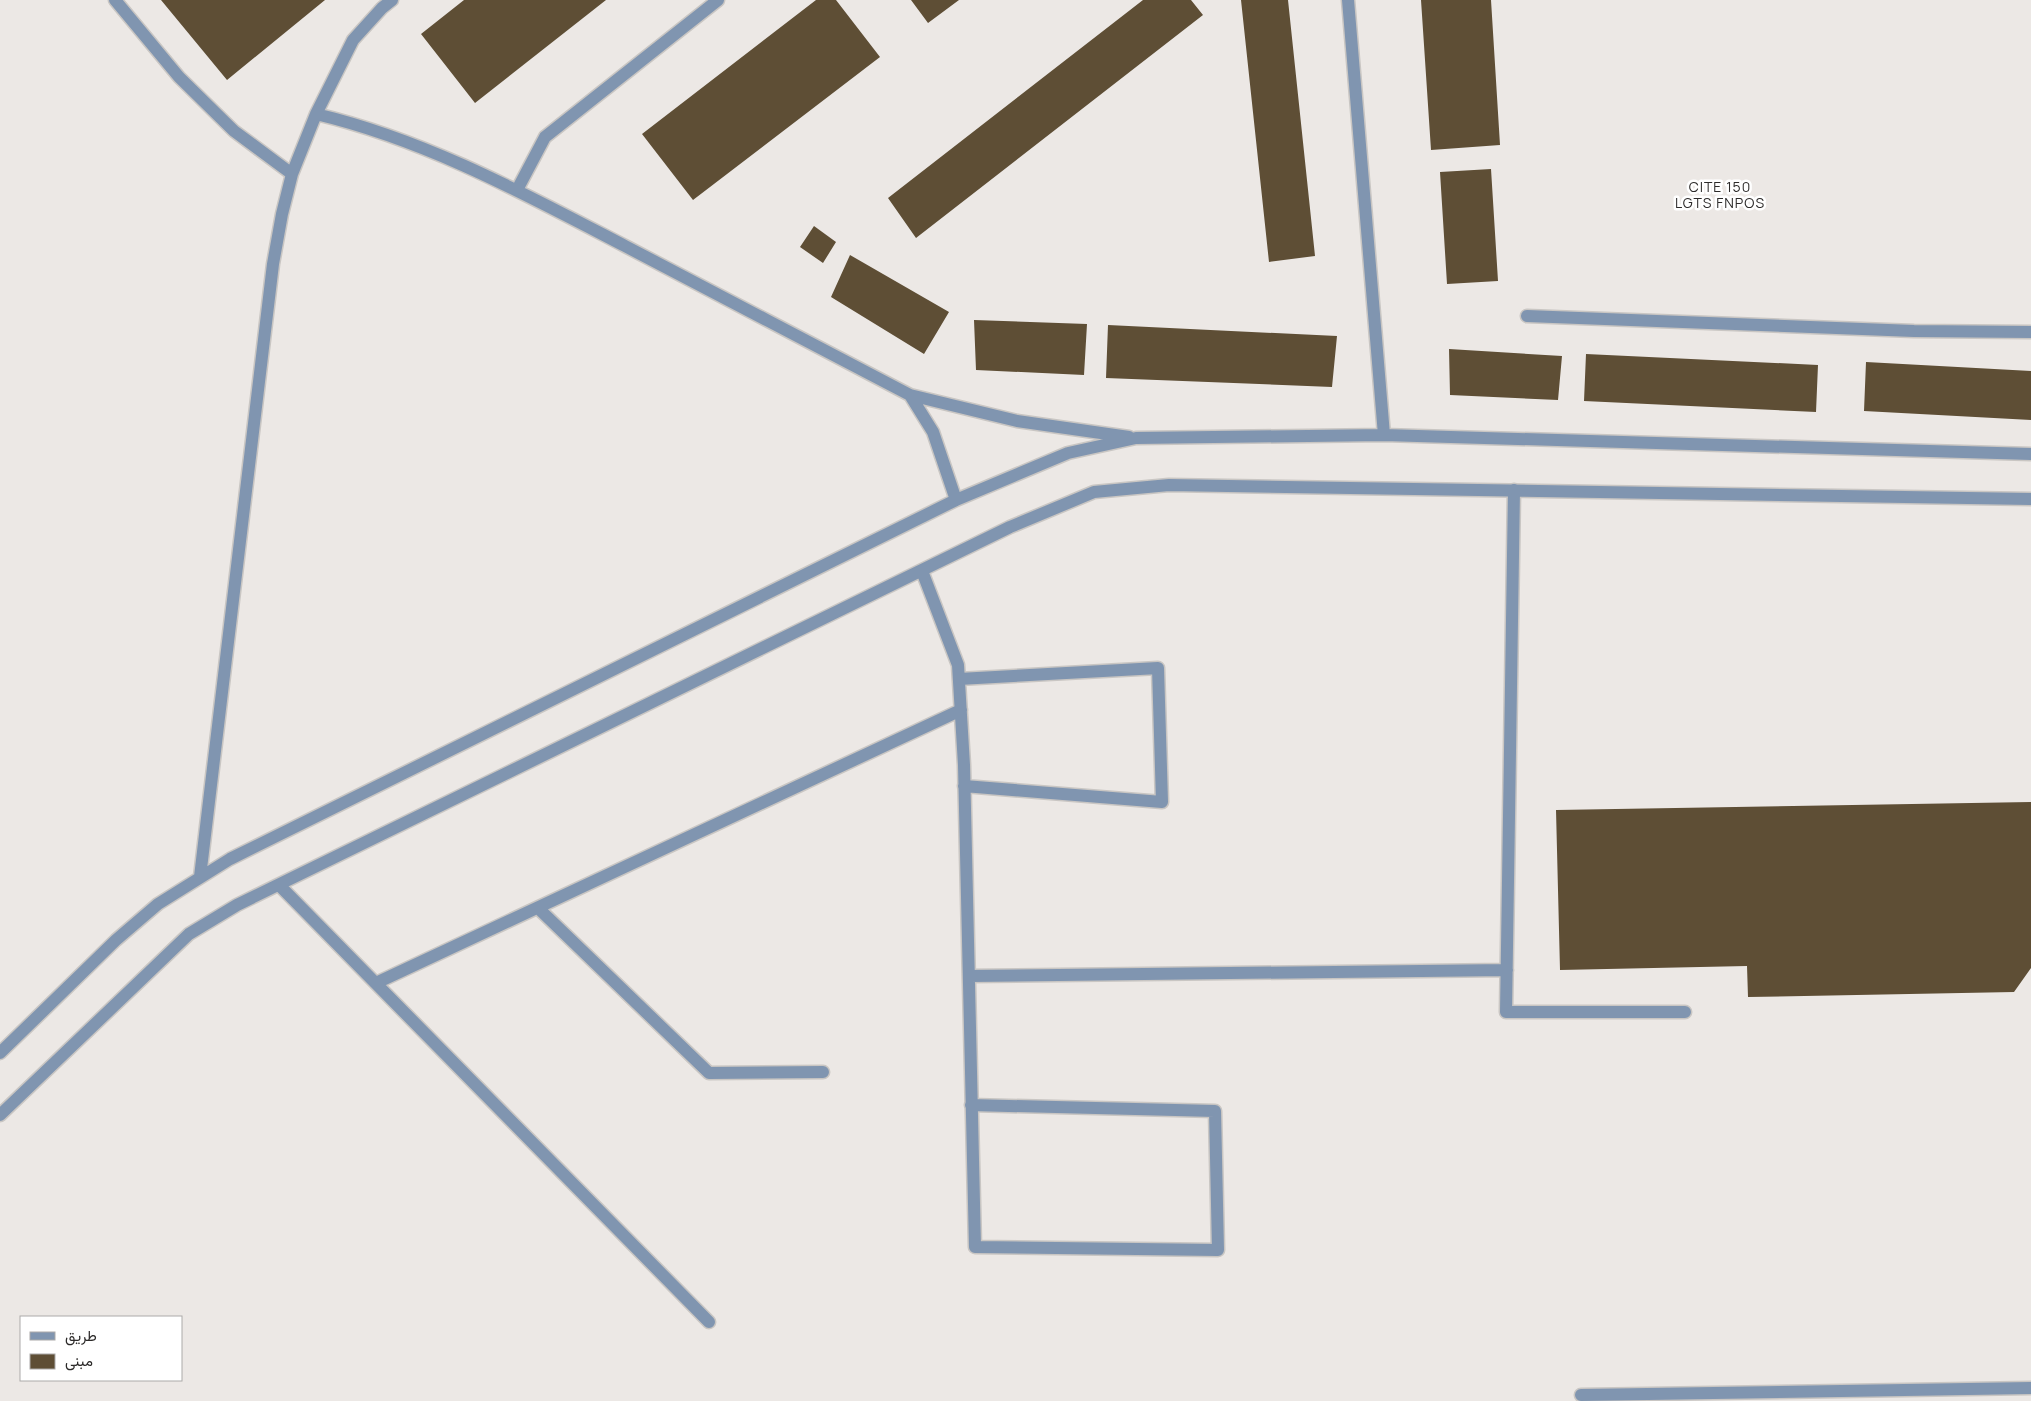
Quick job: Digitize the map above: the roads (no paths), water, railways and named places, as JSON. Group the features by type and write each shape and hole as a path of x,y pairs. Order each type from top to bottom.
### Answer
{"street":[{"path":"115,0 192,90 234,131 292,174"},
{"path":"200,877 274,264 282,214 292,174 316,114 353,40 382,8 392,0"},
{"path":"517,190 545,137 718,0"},
{"path":"1348,0 1384,435"},
{"path":"316,114 377,130 415,144 517,190 910,395 1017,421 1136,438 1384,435 2031,454"},
{"path":"1527,316 1914,331 2031,332"},
{"path":"910,395 933,432 956,500"},
{"path":"0,1053 116,940 158,904 230,858 956,500 1068,453 1136,438"},
{"path":"0,1115 189,934 237,906 1010,527 1094,492 1169,485 2031,499"},
{"path":"1514,490 1506,1012 1685,1012"},
{"path":"922,571 958,666 964,786 974,1247 1218,1250 1216,1110 971,1105"},
{"path":"959,679 1158,668 1162,802 964,786"},
{"path":"376,984 961,710"},
{"path":"279,885 709,1322"},
{"path":"538,908 709,1073 822,1072"},
{"path":"969,976 1507,970"},
{"path":"1581,1395 2031,1388"}],"district":[{"name":"CITE 150 LGTS FNPOS","path":"1720,194"}]}
